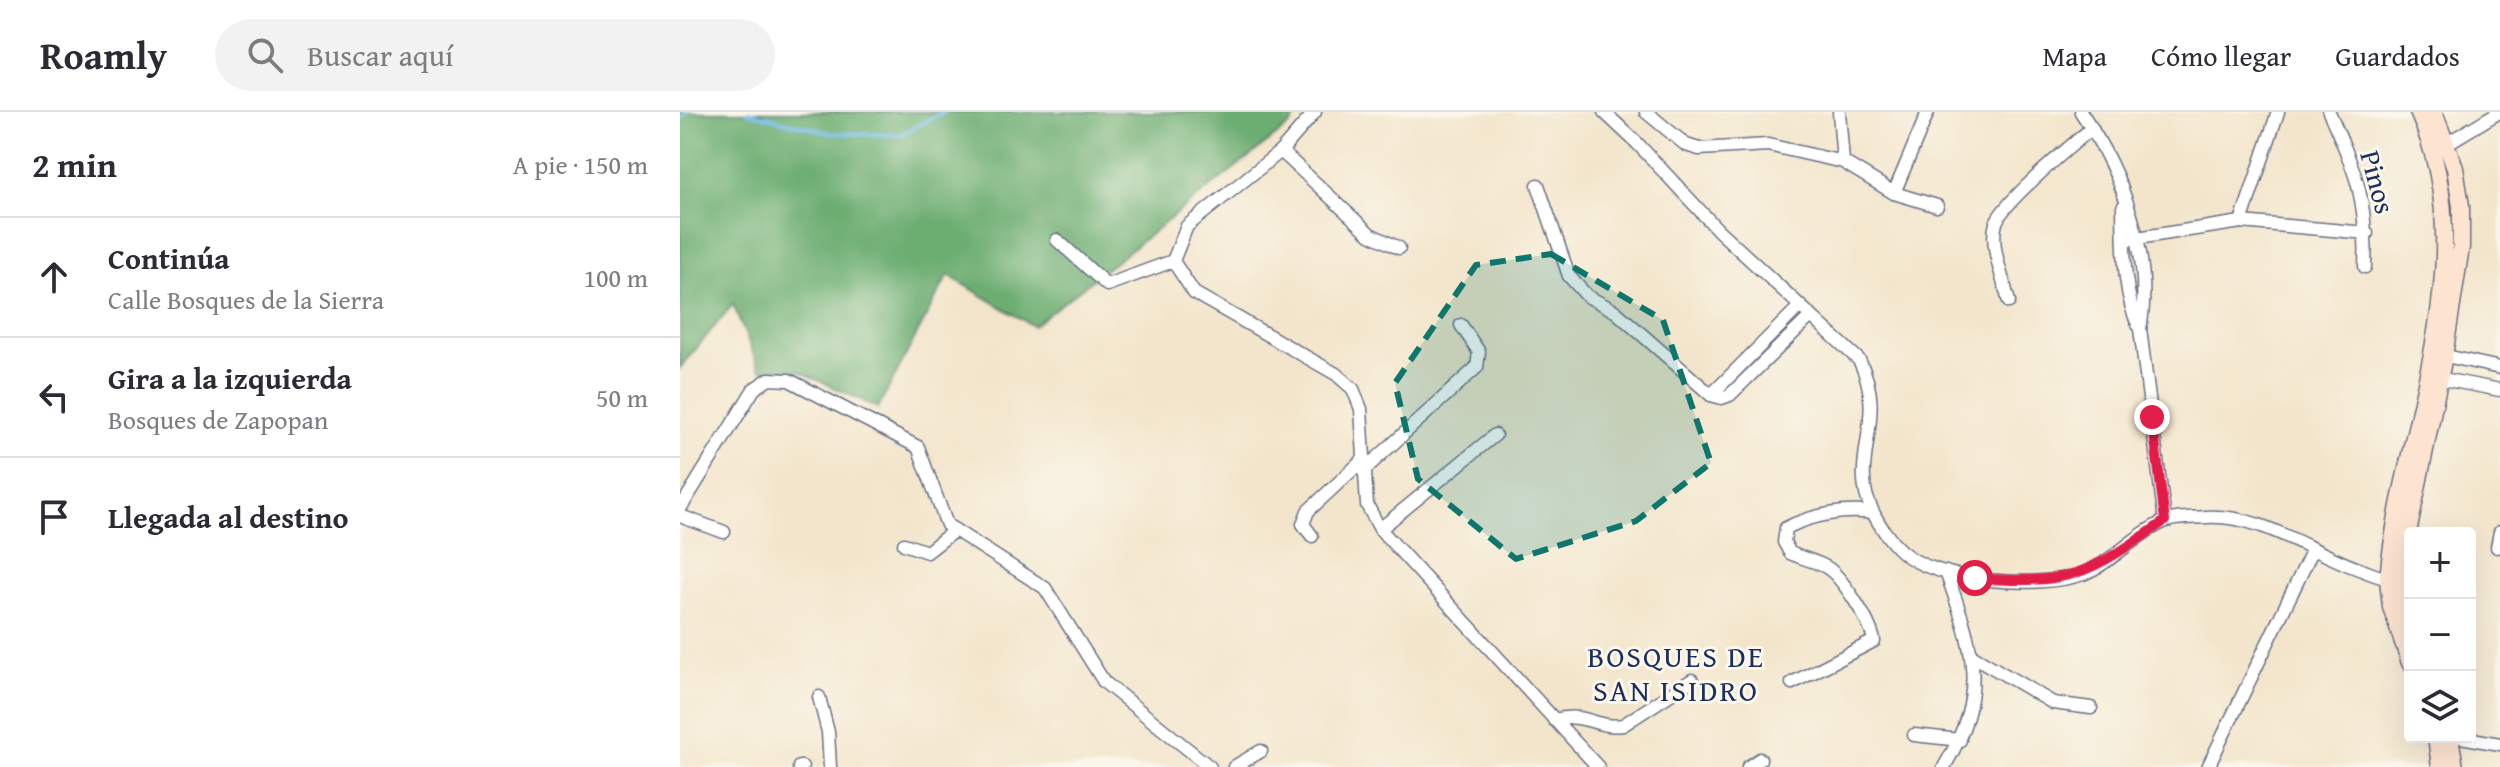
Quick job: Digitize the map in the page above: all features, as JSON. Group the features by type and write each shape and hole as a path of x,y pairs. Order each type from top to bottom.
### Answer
{"main road":[{"path":"2418,112 2441,147"},
{"path":"2404,645 2391,607 2437,354 2444,267 2446,228 2441,147 2434,112"},
{"path":"2394,579 2404,602"},
{"path":"2437,743 2440,767"},
{"path":"2451,743 2455,767"}],"street":[{"path":"1057,240 1107,285 1173,261 1187,226 1281,151 1315,112"},
{"path":"1604,112 1719,231 1859,360 1870,381 1873,407 1863,475 1873,513 1902,552 1946,572 1999,580 2063,579 2106,562 2165,521 2205,517 2242,519 2312,551 2394,579"},
{"path":"1646,112 1686,145 1699,149 1768,145 1843,162 1894,193 1937,206"},
{"path":"1839,112 1843,162"},
{"path":"1894,193 1928,112"},
{"path":"2081,112 2092,128 2122,194 2138,238 2143,311 2140,329 2165,521"},
{"path":"2241,222 2278,112"},
{"name":"Pinos","path":"2329,112 2358,175 2367,233 2365,267"},
{"path":"2441,147 2499,112"},
{"path":"2009,302 1995,238 1996,221 2046,167 2092,128"},
{"path":"1281,151 1370,234 1399,248"},
{"path":"1538,185 1569,276 1587,296 1615,311 1711,395 1722,398 1730,395 1811,316"},
{"path":"2122,194 2132,313 2140,329"},
{"path":"2124,240 2241,222 2367,233"},
{"path":"1173,261 1194,293 1336,374 1353,389 1361,409 1362,466 1367,505 1380,529 1598,767"},
{"path":"1711,395 1800,306"},
{"path":"1312,536 1303,524 1308,511 1477,367 1479,352 1461,325"},
{"path":"2437,354 2500,368"},
{"path":"2432,377 2500,390"},
{"path":"680,509 754,389 769,379 789,380 918,447 942,516 955,530 1045,588 1104,682 1210,767"},
{"path":"1380,529 1495,435"},
{"path":"1792,683 1874,641 1872,629 1838,577 1826,567 1790,553 1784,542 1786,528 1807,518 1858,511 1873,513"},
{"path":"680,516 724,532"},
{"path":"904,544 927,552 955,530"},
{"path":"2497,547 2500,532"},
{"path":"2208,767 2312,551"},
{"path":"1944,767 1960,740 1973,700 1973,656 1946,572"},
{"path":"1973,656 2053,703 2091,708"},
{"path":"1554,720 1572,714 1609,727 1623,725 1692,680"},
{"path":"819,697 828,732 830,767"},
{"path":"1914,735 1960,740"},
{"path":"2476,740 2500,744"},
{"path":"1234,767 1261,751"}],"highlighted area":[{"path":"1551,254 1663,320 1711,463 1636,521 1516,559 1418,479 1395,383 1476,265"}],"green space":[{"path":"680,112 1299,112 1291,124 1033,326 948,275 878,408 799,371 760,370 733,304 680,368"}],"waterway":[{"path":"680,120 686,112"},
{"path":"748,112 830,133 900,135 943,112"}],"district":[{"name":"BOSQUES DE SAN ISIDRO","path":"1676,674"}],"route":[{"path":"1975,578 2041,581 2083,574 2106,562 2165,521 2152,417"}]}
